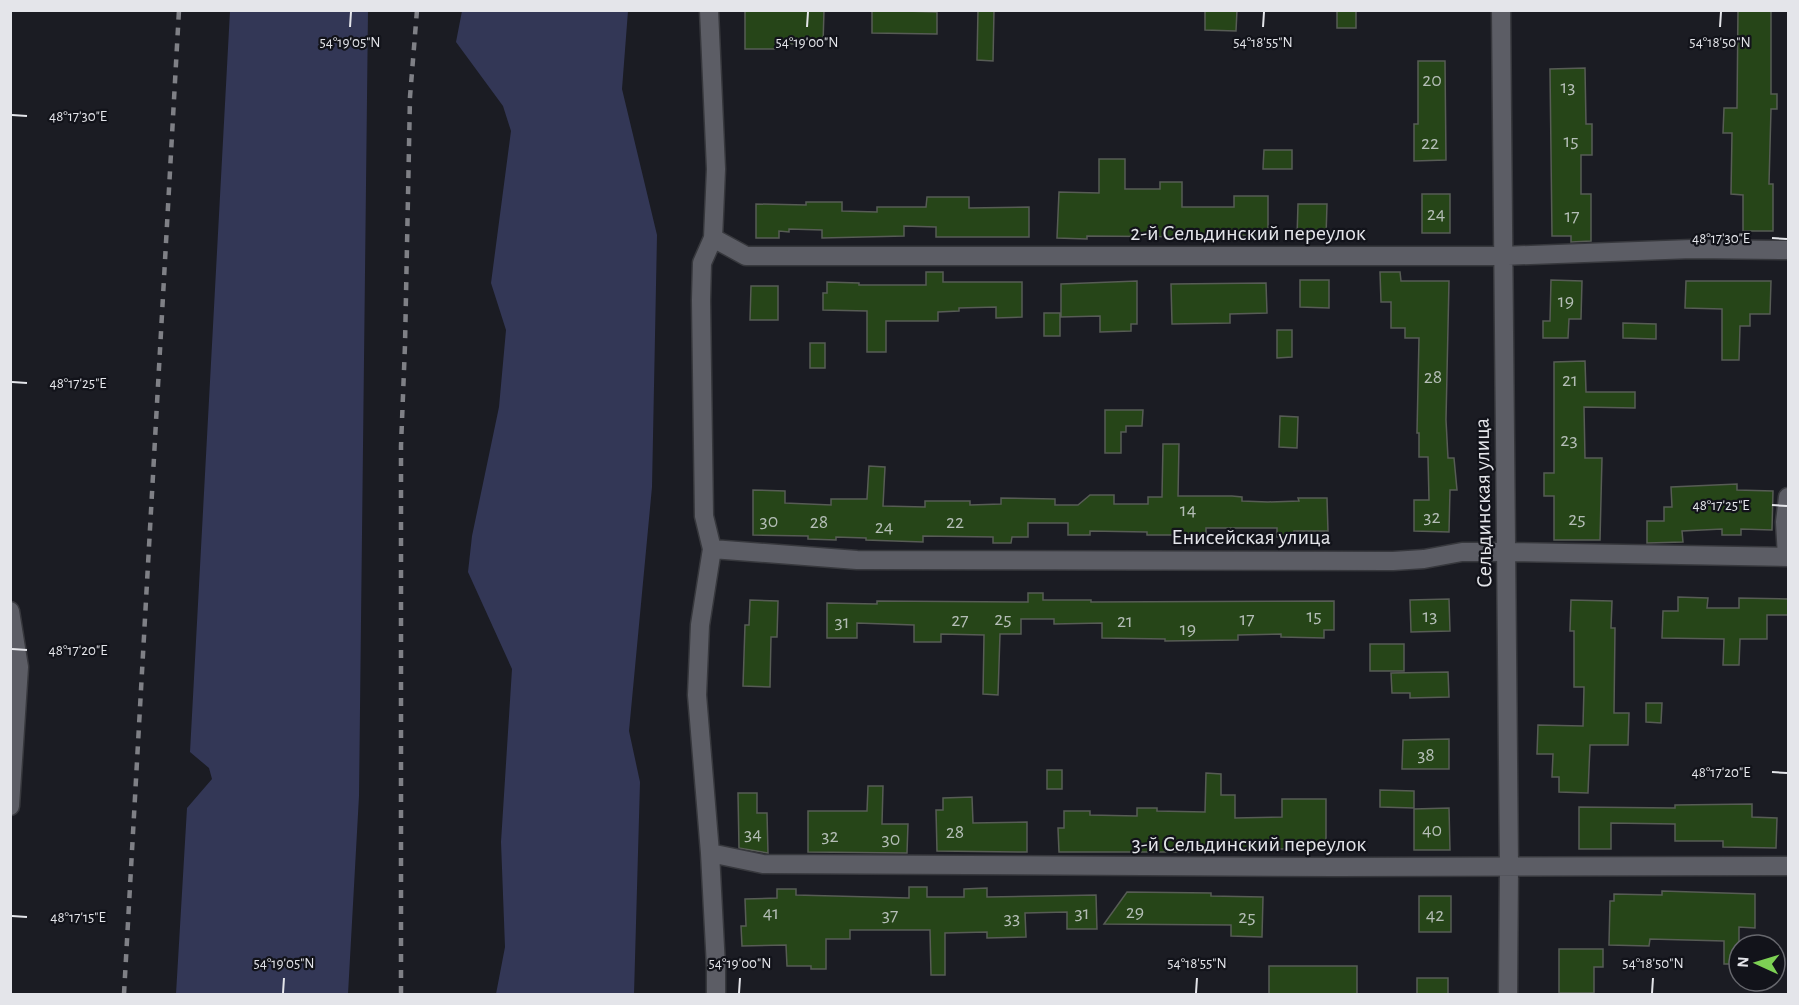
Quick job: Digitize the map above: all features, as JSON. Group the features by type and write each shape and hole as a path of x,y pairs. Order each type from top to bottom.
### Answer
{"street":[{"path":"709,10 716,169 713,238 702,263 701,300 704,516 712,549 700,625 697,695 710,853 716,994"},
{"name":"Сельдинская улица","path":"1501,10 1509,867 1508,994"},
{"name":"2-й Сельдинский переулок","path":"713,238 746,256 1502,256 1692,249 1788,250"},
{"path":"1788,497 1785,522 1788,557"},
{"name":"Енисейская улица","path":"712,549 857,560 1393,561 1424,559 1462,552 1788,557"},
{"path":"10,611 19,667 10,806"},
{"name":"3-й Сельдинский переулок","path":"710,853 764,864 1788,866"}],"shaded area":[{"path":"230,11 368,11 359,796 348,994 176,994 187,808 212,779 209,768 190,752"},
{"path":"462,11 628,11 622,89 657,235 652,487 629,731 640,782 634,994 496,994 505,947 501,842 512,669 468,572 472,536 499,407 506,330 491,283 511,131 503,106 456,42"}],"building":[{"path":"745,10 824,10 823,44 778,44 778,49 745,49"},
{"path":"872,10 937,12 937,34 872,33"},
{"path":"978,10 994,10 993,61 977,60"},
{"path":"1205,10 1237,10 1236,31 1205,30"},
{"path":"1337,10 1356,10 1356,28 1337,28"},
{"path":"1738,10 1771,10 1771,94 1777,94 1777,109 1771,109 1769,184 1773,184 1773,231 1743,231 1743,195 1731,194 1732,133 1723,133 1724,108 1737,108"},
{"path":"1418,61 1445,61 1446,160 1414,161 1414,124 1418,124"},
{"path":"1585,68 1586,124 1592,124 1592,155 1581,155 1581,194 1591,194 1591,241 1571,242 1571,236 1552,236 1550,69"},
{"path":"1264,150 1292,150 1292,169 1263,169"},
{"path":"1099,159 1125,159 1125,189 1160,189 1160,182 1182,182 1182,207 1234,207 1234,196 1268,196 1268,236 1057,238 1059,192 1099,193"},
{"path":"1422,194 1450,194 1450,233 1422,233"},
{"path":"927,197 969,197 969,208 1029,207 1029,237 936,237 936,227 904,226 904,236 822,238 822,230 789,229 789,232 779,231 779,238 756,238 756,204 806,205 806,202 842,202 842,211 877,212 877,207 926,207"},
{"path":"1298,204 1327,204 1326,237 1297,237"},
{"path":"926,272 943,272 943,282 1022,282 1022,317 996,318 996,307 959,308 959,311 938,312 938,321 886,321 886,352 867,352 867,311 823,310 823,293 827,293 827,282 859,283 859,285 926,285"},
{"path":"1380,272 1400,272 1401,281 1449,281 1446,420 1448,458 1454,458 1457,490 1450,490 1449,532 1414,531 1414,500 1429,500 1428,457 1419,457 1419,433 1417,433 1419,338 1405,338 1405,328 1391,328 1391,302 1381,302"},
{"path":"1300,280 1329,280 1329,308 1300,307"},
{"path":"1551,280 1582,281 1581,319 1569,319 1568,338 1543,338 1543,321 1550,321"},
{"path":"1137,281 1137,324 1131,324 1131,331 1100,332 1100,316 1061,317 1061,284"},
{"path":"1686,281 1771,281 1770,314 1750,314 1750,326 1740,326 1739,360 1722,360 1722,309 1685,308"},
{"path":"1266,283 1267,313 1230,314 1230,323 1172,324 1171,284"},
{"path":"751,286 778,286 778,320 750,320"},
{"path":"1044,313 1060,313 1060,336 1044,336"},
{"path":"1623,323 1656,324 1656,339 1623,338"},
{"path":"1277,330 1292,330 1292,357 1277,358"},
{"path":"810,343 825,343 825,368 810,368"},
{"path":"1585,361 1586,392 1635,392 1635,408 1584,407 1585,458 1602,458 1600,540 1554,540 1554,496 1544,496 1544,473 1554,473 1554,362"},
{"path":"1105,410 1143,410 1142,426 1126,426 1126,432 1121,432 1121,453 1105,453"},
{"path":"1280,416 1298,417 1297,448 1279,447"},
{"path":"1163,444 1179,444 1178,496 1232,496 1242,497 1242,501 1268,502 1299,501 1298,498 1327,498 1328,531 1294,531 1294,537 1277,537 1277,528 1206,528 1206,535 1147,535 1147,532 1090,531 1090,535 1068,535 1068,523 1028,523 1028,537 1012,537 1011,543 993,543 993,537 923,536 923,542 753,535 753,490 785,491 785,503 831,505 831,499 867,499 869,466 885,467 883,506 925,507 925,501 970,501 970,505 1001,504 1001,498 1055,499 1055,505 1078,505 1090,495 1114,495 1114,504 1148,504 1148,497 1162,497"},
{"path":"1737,484 1737,490 1773,491 1772,530 1741,529 1741,535 1722,535 1722,529 1682,531 1683,542 1647,543 1647,521 1664,521 1664,507 1672,507 1671,487"},
{"path":"1028,593 1043,593 1043,600 1091,600 1091,602 1334,601 1334,630 1324,630 1324,638 1281,637 1281,634 1238,635 1238,640 1165,641 1165,639 1102,638 1102,623 1054,624 1054,619 1021,619 1021,634 1000,634 998,695 983,694 984,635 941,634 941,642 914,642 914,625 857,623 857,638 827,638 827,603 1028,602"},
{"path":"1678,597 1708,598 1707,608 1739,608 1739,598 1788,599 1788,615 1767,615 1767,639 1740,639 1739,665 1723,665 1724,639 1662,638 1663,611 1678,611"},
{"path":"1449,599 1450,631 1411,632 1410,600"},
{"path":"750,600 778,601 777,637 771,637 770,687 743,686 745,625 749,625"},
{"path":"1571,600 1612,601 1611,628 1615,628 1614,713 1629,713 1628,745 1590,745 1588,793 1559,792 1559,777 1552,777 1553,754 1537,754 1538,725 1583,726 1584,687 1574,687 1574,631 1570,631"},
{"path":"1370,644 1404,644 1404,671 1370,671"},
{"path":"1448,672 1449,697 1410,698 1410,693 1392,693 1391,673"},
{"path":"1646,703 1662,703 1661,723 1646,722"},
{"path":"1449,739 1449,769 1402,769 1403,740"},
{"path":"1047,770 1062,770 1062,789 1047,789"},
{"path":"1206,773 1221,774 1221,795 1235,795 1235,818 1282,817 1282,799 1326,799 1326,849 1059,852 1058,828 1064,828 1064,811 1090,811 1090,815 1137,816 1137,808 1157,808 1157,811 1205,812"},
{"path":"868,786 883,786 882,824 908,824 907,853 808,852 808,811 867,811"},
{"path":"1380,790 1414,791 1414,808 1380,807"},
{"path":"738,793 757,793 757,813 767,813 768,853 739,848"},
{"path":"972,797 973,823 1027,822 1027,852 937,851 936,810 943,810 943,798"},
{"path":"1752,804 1752,817 1777,818 1776,848 1723,847 1723,841 1675,841 1675,824 1611,823 1611,849 1579,849 1579,807 1675,808 1675,805"},
{"path":"1449,808 1450,850 1414,850 1414,809"},
{"path":"909,887 927,887 927,897 964,897 964,889 987,888 987,897 1096,895 1097,929 1067,929 1067,912 1025,913 1026,937 987,938 987,932 945,933 945,975 931,975 930,930 850,930 850,939 826,939 826,969 811,969 811,966 787,966 786,945 742,946 741,926 746,926 745,899 777,898 777,889 796,889 796,895 909,898"},
{"path":"1662,891 1755,894 1755,928 1739,927 1739,933 1727,933 1727,964 1724,964 1724,941 1650,939 1649,946 1609,945 1610,901 1614,901 1614,894 1662,895"},
{"path":"1127,892 1211,893 1211,896 1263,897 1262,937 1231,936 1231,925 1104,924"},
{"path":"1419,896 1451,896 1451,932 1419,932"},
{"path":"1559,949 1603,949 1603,967 1594,967 1594,993 1559,993"},
{"path":"1269,966 1357,966 1357,994 1269,994"},
{"path":"1417,978 1448,978 1448,994 1417,994"}],"railway":[{"path":"124,994 179,10"},
{"path":"401,994 401,446 410,97 417,10"}]}
